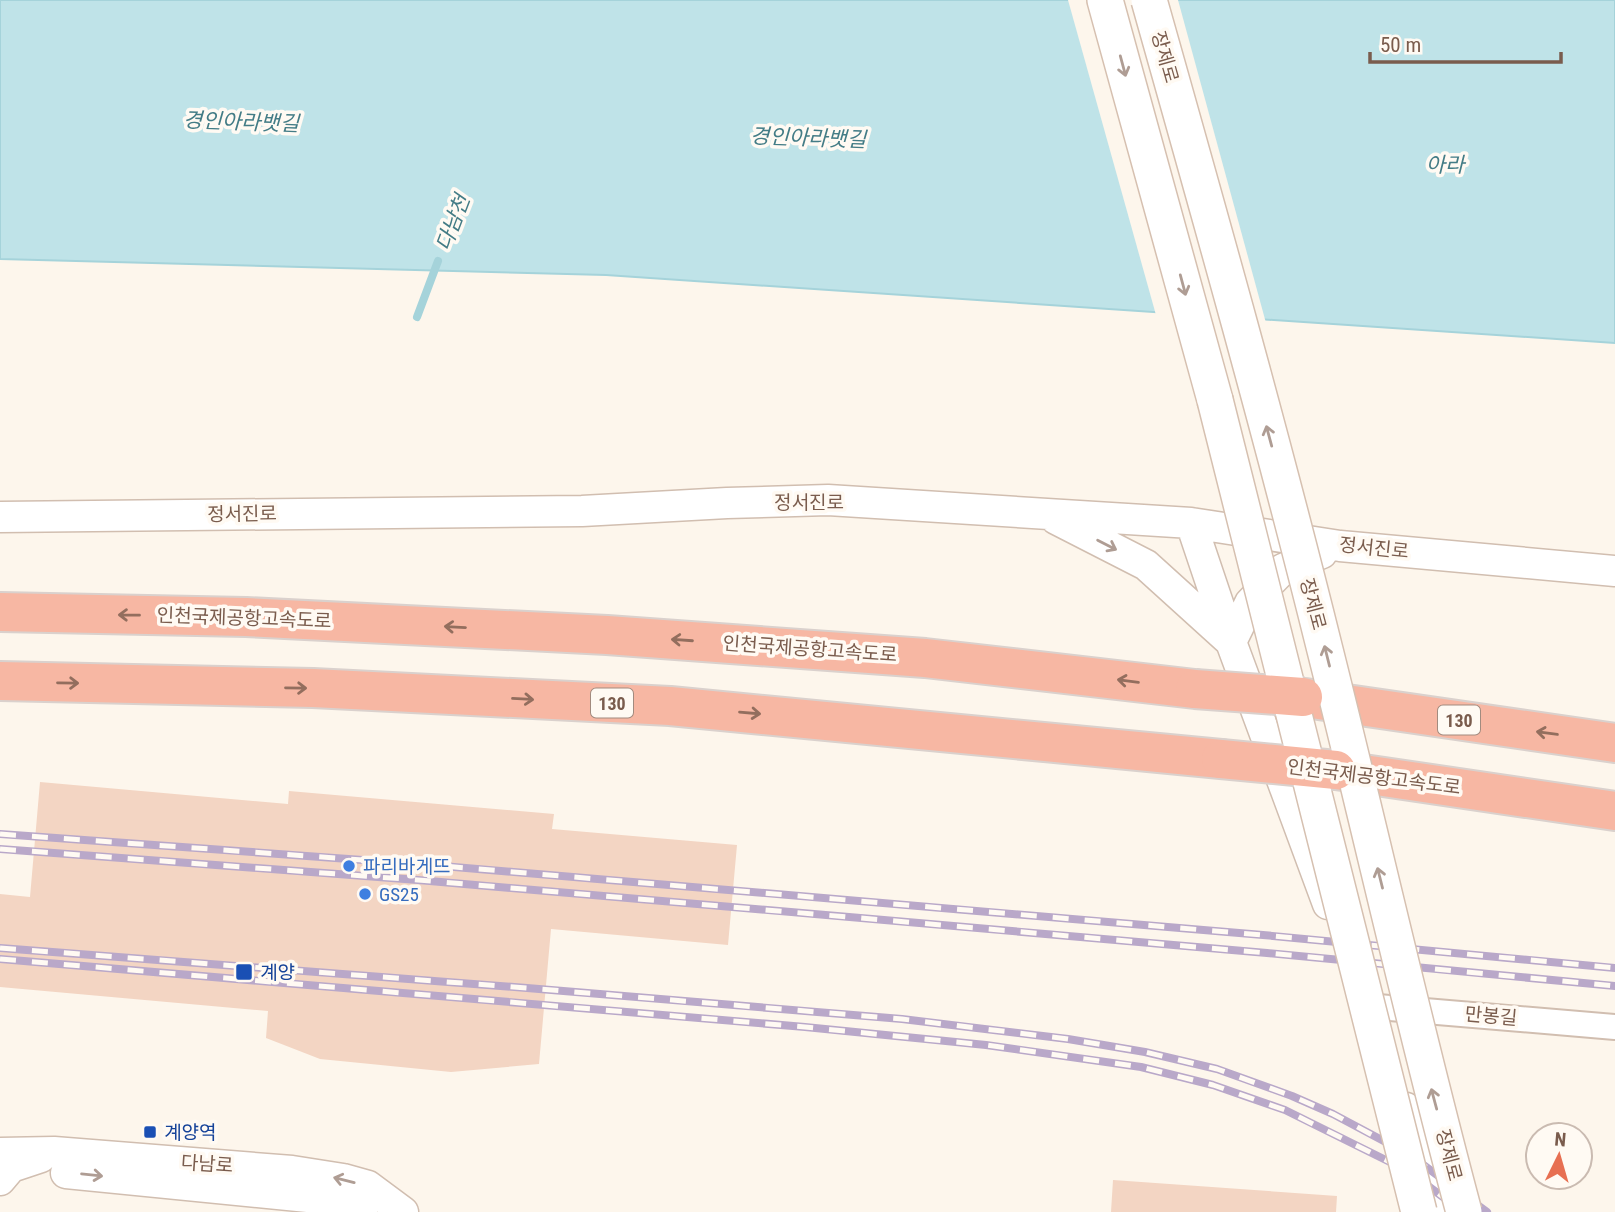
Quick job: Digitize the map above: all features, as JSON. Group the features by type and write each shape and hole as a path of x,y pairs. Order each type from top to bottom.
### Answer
{"highway":[{"name":"인천국제공항고속도로","path":"0,612 246,617 621,636 925,658 1195,689 1303,697 1615,743"},
{"name":"인천국제공항고속도로","path":"0,681 313,688 670,706 1336,770 1615,811"}],"main road":[{"path":"1105,0 1215,400 1419,1212"},
{"name":"장제로","path":"1149,0 1228,281 1325,648 1428,1077 1464,1212"}],"street":[{"name":"정서진로","path":"0,517 582,511 828,500 1191,523 1340,545 1615,571"},
{"path":"1046,514 1146,565 1231,642 1250,603 1283,569 1340,545"},
{"name":"장제로","path":"1191,523 1231,642 1366,1006 1447,1212"},
{"name":"만봉길","path":"1366,1006 1615,1027"},
{"name":"다남로","path":"3,1166 54,1152 292,1171 368,1186 403,1212"},
{"name":"다남로","path":"3,1166 309,1197 354,1205 362,1212"}],"water":[{"name":"아라","path":"0,0 1615,0 1615,343 606,275 0,259"}],"pier":[{"path":"1068,0 1178,0 1266,323 1156,315"}],"building":[{"path":"40,782 288,804 289,791 554,814 552,829 737,845 728,945 551,929 539,1064 451,1072 320,1059 266,1038 268,1011 0,987 0,894 30,897"},
{"path":"1113,1180 1337,1196 1336,1212 1111,1212"}],"waterway":[{"name":"다남천","path":"417,317 438,261"}],"railway":[{"path":"0,834 419,864 1263,935 1615,968"},
{"path":"0,849 418,880 1267,953 1615,986"},
{"path":"0,948 902,1019 1068,1039 1145,1052 1217,1069 1333,1114 1410,1155 1487,1212"},
{"path":"0,959 805,1027 986,1045 1141,1067 1213,1085 1285,1110 1408,1171 1463,1212"}],"place":[{"name":"파리바게뜨","path":"349,866"},
{"name":"GS25","path":"365,894"},
{"name":"계양","path":"244,972"},
{"name":"계양역","path":"150,1132"}],"water label":[{"name":"경인아라뱃길","path":"241,122"},
{"name":"경인아라뱃길","path":"808,138"}]}
